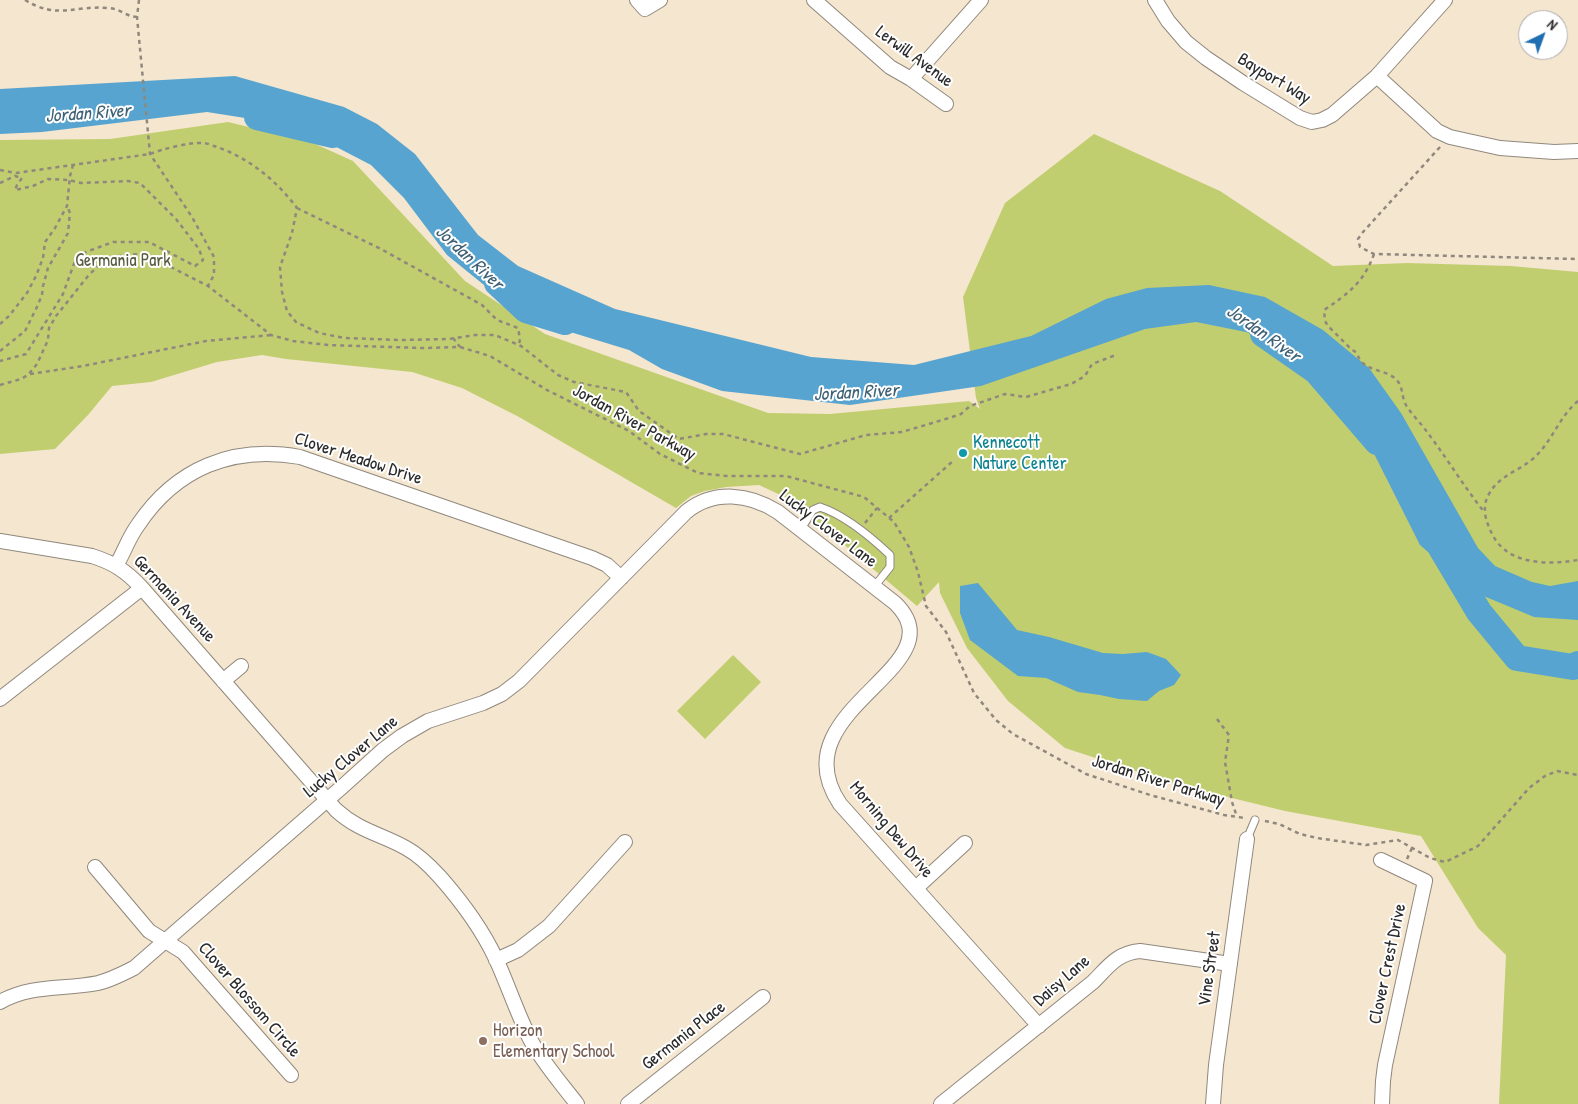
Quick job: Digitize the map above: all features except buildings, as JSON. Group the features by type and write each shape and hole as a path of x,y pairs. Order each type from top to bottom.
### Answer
{"street":[{"path":"641,5 660,0"},
{"name":"Lerwill Avenue","path":"814,0 890,67 911,79 946,104"},
{"path":"911,79 981,0"},
{"name":"Bayport Way","path":"1155,0 1168,21 1186,42 1206,58 1300,118 1312,122 1322,120 1332,114 1377,76 1445,0"},
{"path":"1377,76 1437,131 1450,136 1500,148 1554,152 1578,151"},
{"name":"Clover Meadow Drive","path":"116,566 143,517 178,481 198,469 220,460 243,455 271,454 300,457 592,558 607,566 621,578"},
{"name":"Lucky Clover Lane","path":"0,1002 15,994 34,989 90,984 109,980 134,968 383,750 428,721 483,703 510,688 538,663 694,505 726,496 759,502 778,512 801,529 895,603 904,613"},
{"name":"Germania Avenue","path":"0,541 80,553 104,560 127,572 342,815 355,825 405,847 430,866 452,890 475,921 496,960 530,1039 547,1066 577,1104"},
{"path":"0,699 142,588"},
{"name":"Morning Dew Drive","path":"904,613 910,627 906,651 837,729 829,746 826,763 829,780 835,797 840,804 1039,1026"},
{"path":"223,681 241,666"},
{"name":"Vine Street","path":"1213,1104 1216,1065 1248,839"},
{"path":"496,960 518,950 549,926 625,842"},
{"path":"916,888 965,843"},
{"name":"Clover Crest Drive","path":"1381,860 1425,880 1386,1065 1382,1104"},
{"name":"Clover Blossom Circle","path":"95,867 148,931 183,952 290,1075"},
{"name":"Daisy Lane","path":"941,1104 1093,982 1122,954 1140,951 1230,964"},
{"name":"Germania Place","path":"628,1104 763,997"}],"lane":[{"path":"801,529 813,510 820,507 834,512 880,545 890,555 890,567 874,587"},
{"path":"1248,839 1255,820"}],"path":[{"path":"24,0 41,9 52,11 110,8 119,10 132,17 137,17"},
{"path":"138,0 137,17 150,154 192,217 214,257 214,276 208,286"},
{"path":"1450,136 1358,239 1360,247 1374,254 1578,259"},
{"path":"0,170 16,173 150,154 164,148 203,143 227,150 261,170 288,196 297,208 381,249 482,306 497,320 518,328 519,345"},
{"path":"0,324 9,316 27,293 36,276 43,258 45,242 67,206 69,180 74,165"},
{"path":"0,183 15,176 22,178 15,190 33,186 48,178 80,183 140,183 176,218 200,248 203,260 195,266 149,242 113,242 86,252 75,261 63,294 26,354 0,361"},
{"path":"0,351 25,331 36,309 42,295 42,286 48,268 68,233 70,213 67,206"},
{"path":"297,208 292,233 280,267 282,292 287,311 296,322 319,333 345,338 400,340 494,335 519,345 558,375 574,382 626,392 639,411 679,439 706,434 723,434 800,454 866,435 902,432 961,414 970,406 1005,394 1026,397 1071,384 1085,376 1092,364 1116,355"},
{"path":"1374,254 1360,280 1342,299 1324,310 1325,321 1357,353 1358,357 1368,367 1390,374 1398,382 1405,404 1428,432 1485,514"},
{"name":"Jordan River Parkway","path":"28,375 37,364 48,340 49,328 56,316 88,276 104,261 125,255 143,255 208,286 270,335 293,341 328,345 424,348 460,347 490,356 547,390 629,431 660,454 698,473 727,476 786,476 864,497 894,522 909,547 918,572 926,606 946,632 974,694 996,720 1013,734 1086,774 1150,795 1224,815 1279,824 1300,834 1317,838 1366,845 1398,840 1430,858 1445,862 1478,846 1529,788 1544,776 1557,771 1578,775"},
{"path":"0,385 28,375 206,341 270,335"},
{"path":"452,338 460,347"},
{"path":"1578,401 1565,414 1535,457 1525,465 1507,474 1495,484 1485,502 1485,514 1493,536 1510,553 1525,559 1545,562 1578,560"},
{"path":"889,518 953,462"},
{"path":"859,530 877,508"},
{"path":"1217,719 1229,735 1224,762 1232,802 1238,817"}],"green space":[{"name":"Germania Park","path":"228,122 311,142 353,161 465,281 545,334 768,413 830,414 969,401 980,409 976,398 963,297 1005,203 1094,134 1220,191 1333,266 1407,263 1511,266 1578,272 1578,1104 1499,1104 1506,955 1478,928 1421,836 1285,811 1175,784 1065,748 1008,701 967,648 940,593 939,582 917,606 791,500 759,485 726,487 705,491 691,496 676,508 519,417 462,388 412,372 262,355 217,362 151,382 112,386 88,415 55,449 0,454 0,140 110,139"},
{"path":"733,655 761,682 705,739 677,711"}],"water":[{"path":"235,76 344,107 377,124 415,154 478,235 518,266 615,309 811,357 914,365 1031,336 1106,299 1147,288 1209,285 1265,297 1323,330 1369,368 1401,413 1478,548 1495,566 1532,582 1550,586 1578,581 1578,620 1534,617 1474,592 1420,545 1350,406 1295,355 1246,332 1196,322 1145,329 981,386 850,405 722,391 662,369 629,350 567,331 489,289 447,255 404,198 371,165 296,126 207,112 42,132 0,134 0,89"},
{"path":"978,583 1017,630 1049,637 1103,653 1147,652 1166,659 1181,675 1174,685 1159,691 1147,701 1119,699 1078,692 1046,678 1018,676 970,640 960,613 960,586"}],"waterway":[{"name":"Jordan River","path":"257,117 333,135"},
{"name":"Jordan River","path":"497,283 526,310 565,322"},
{"name":"Jordan River","path":"1263,334 1316,371 1377,442"},
{"name":"Jordan River","path":"1441,548 1479,612 1517,658 1573,667 1578,664"}],"place":[{"name":"Kennecott Nature Center","path":"963,453"},
{"name":"Horizon Elementary School","path":"483,1041"}]}
